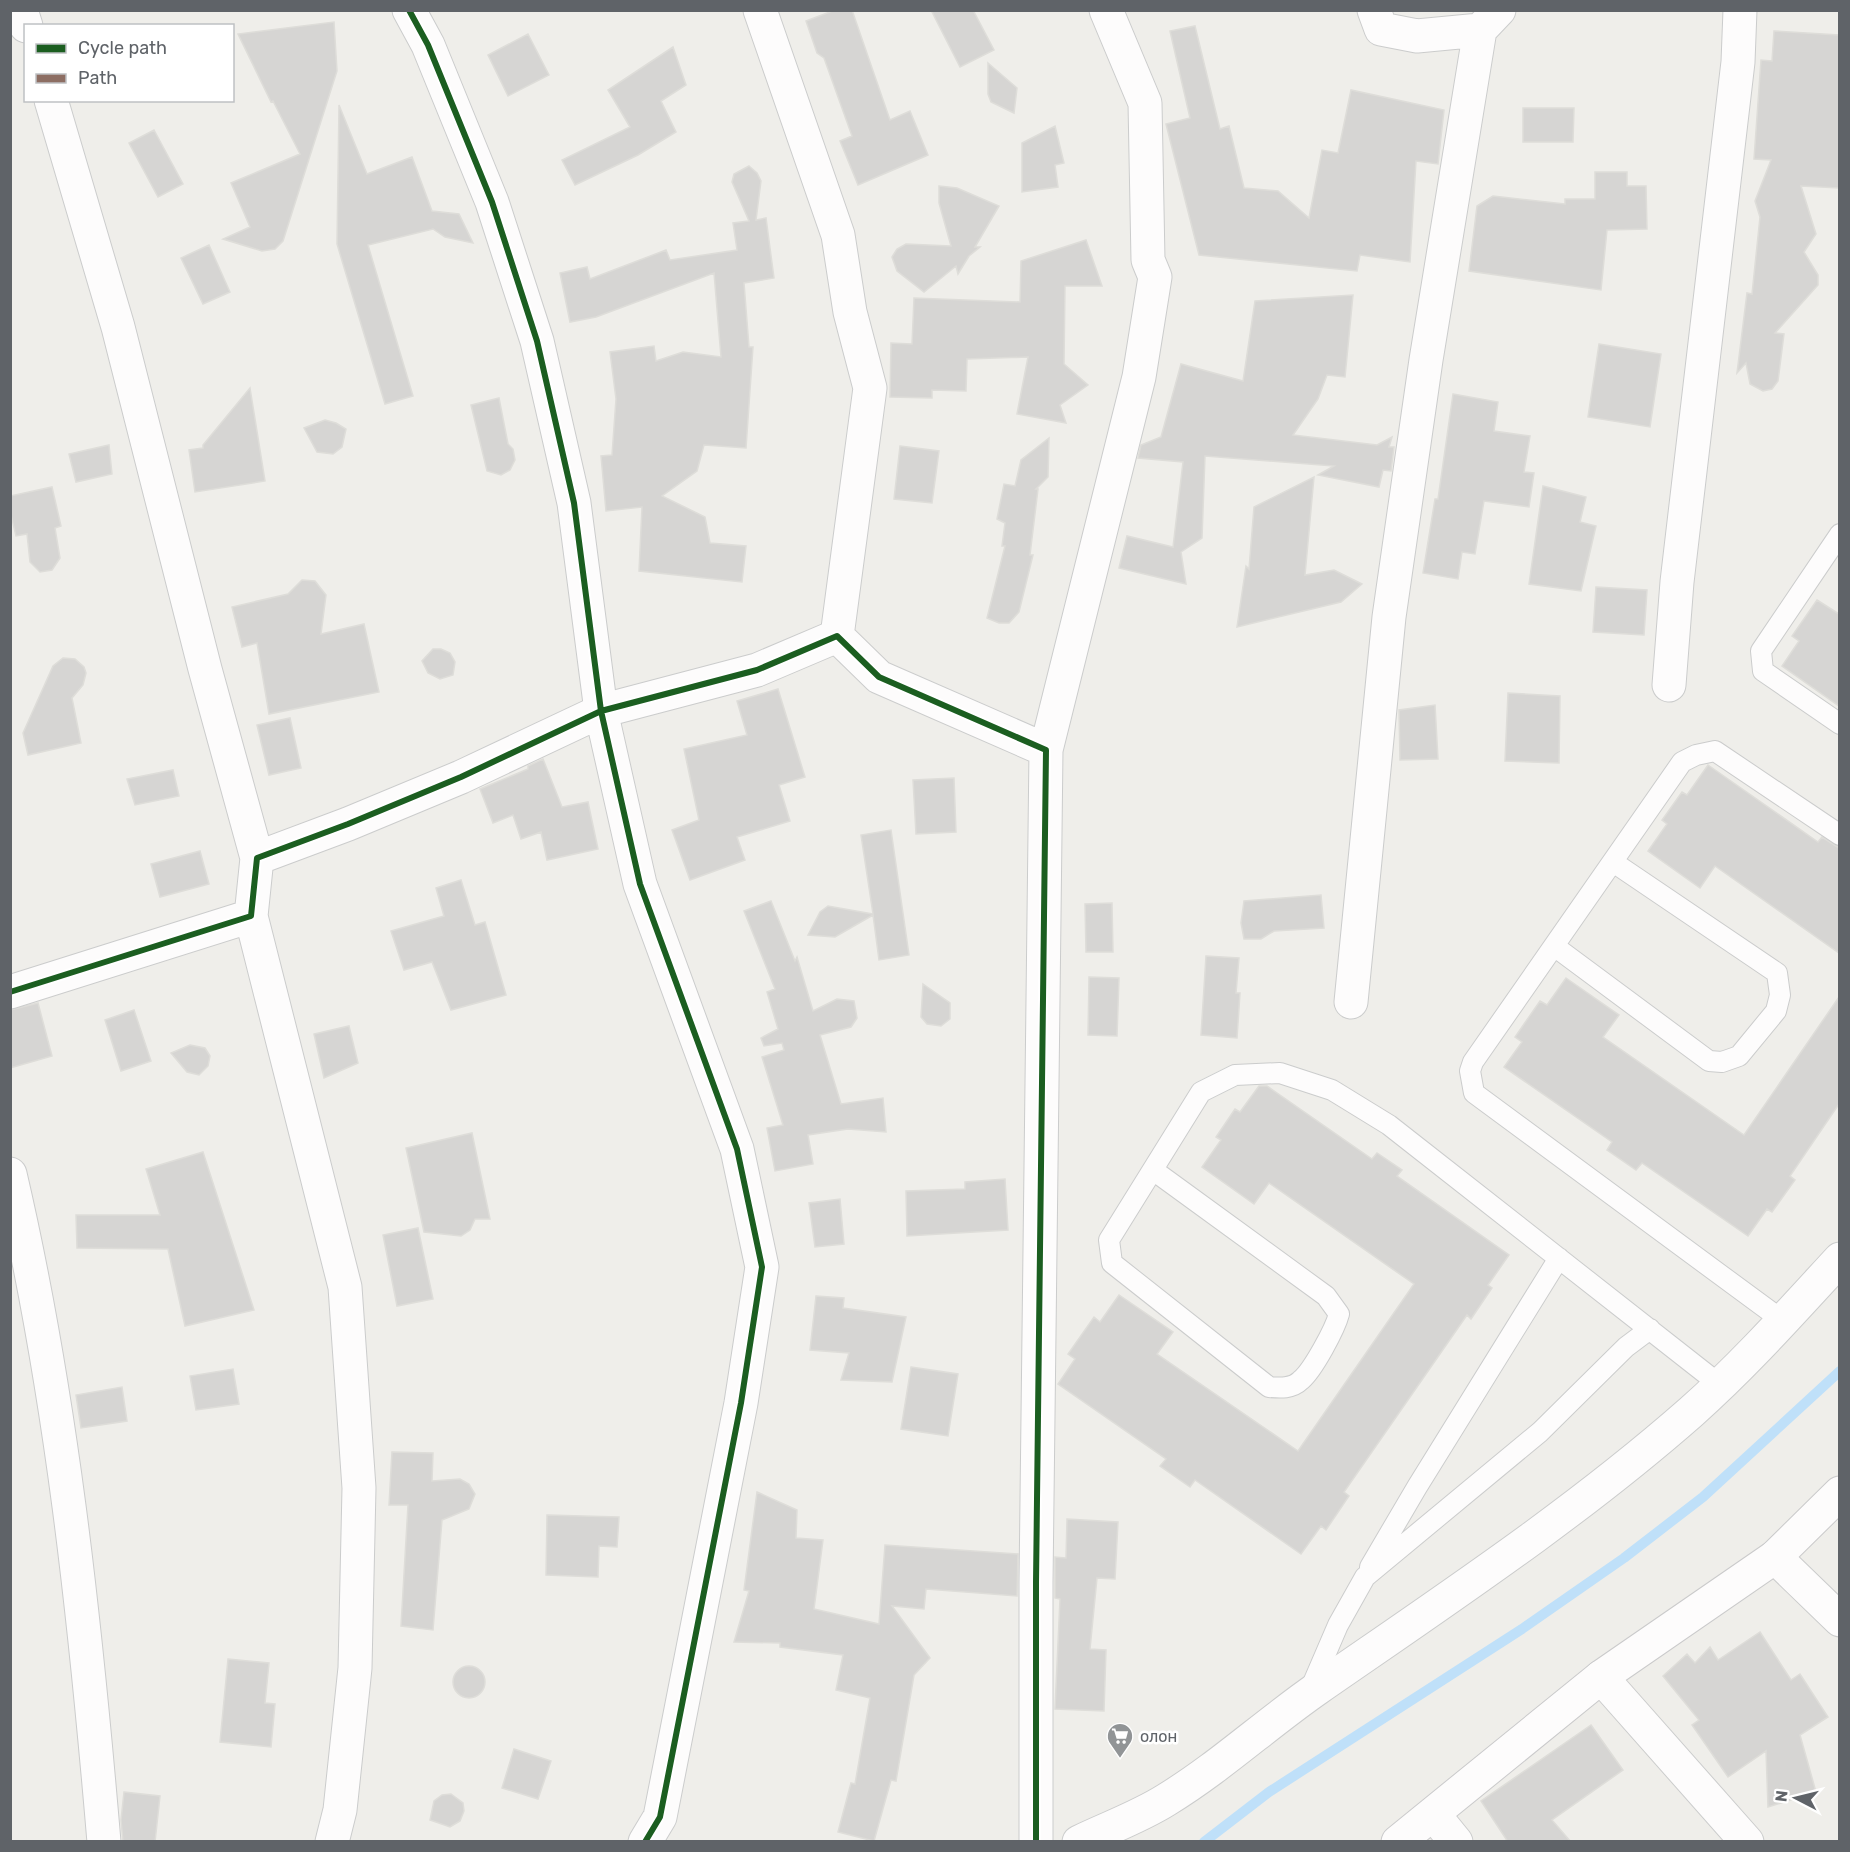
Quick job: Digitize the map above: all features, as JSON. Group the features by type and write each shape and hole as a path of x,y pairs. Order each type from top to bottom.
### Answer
{"street":[{"path":"409,10 428,45 492,202 537,341 574,503 601,711 640,884 737,1149 762,1267 739,1415 660,1817 645,1842"},
{"path":"760,10 838,235 850,312 870,388 837,636"},
{"path":"1036,1842 1036,1582 1046,750 1139,377 1155,277 1148,260 1145,103 1106,10"},
{"path":"1351,1002 1389,617 1426,360 1490,20 1417,36 1381,29 1374,10"},
{"path":"1669,686 1677,582 1738,62 1740,10"},
{"path":"52,102 118,327 205,669 257,858 251,916 345,1287 359,1488 355,1668 340,1810 332,1842"},
{"path":"257,858 461,777 601,711 757,670 837,636"},
{"path":"837,636 879,676 1046,750"},
{"path":"10,992 251,916"},
{"path":"10,1174 30,1260 82,1597 104,1842"},
{"path":"1079,1842 1164,1801 1216,1767 1308,1695 1455,1594 1564,1514 1693,1410 1783,1321 1839,1259"},
{"path":"1398,1842 1601,1677 1775,1557 1839,1493"},
{"path":"1775,1557 1839,1620"},
{"path":"1601,1677 1746,1842"},
{"path":"1434,1815 1456,1842"}],"lane":[{"path":"1839,537 1761,651 1761,661 1763,670 1839,724"},
{"path":"1783,1321 1474,1093 1470,1071 1473,1062 1682,762 1705,752 1715,751 1839,835"},
{"path":"1554,946 1709,1061 1722,1062 1739,1056 1776,1011 1780,995 1777,973 1613,862"},
{"path":"1152,1170 1326,1296 1339,1314 1335,1329 1301,1381 1284,1389 1269,1387 1112,1263 1109,1240 1152,1170 1201,1092 1235,1075 1280,1073 1332,1090 1389,1125 1719,1384"},
{"path":"1308,1695 1338,1625 1417,1486 1559,1258"},
{"path":"1365,1577 1540,1432 1626,1347 1650,1329"}],"building":[{"path":"835,10 852,10 890,120 910,111 928,155 858,185 840,141 852,136 824,58 817,53 806,21"},
{"path":"931,10 973,10 994,50 960,67"},
{"path":"334,22 337,71 283,241 275,249 262,251 223,239 250,227 231,183 300,154 273,101 271,102 238,34"},
{"path":"1195,26 1220,129 1229,126 1244,188 1278,191 1309,218 1322,150 1338,153 1351,90 1444,110 1438,164 1416,161 1410,262 1360,255 1357,271 1199,255 1166,124 1190,118 1170,31"},
{"path":"1774,31 1839,35 1839,188 1801,186 1816,234 1804,252 1818,275 1818,285 1775,333 1784,334 1778,381 1772,389 1763,391 1750,384 1746,363 1737,373 1747,293 1752,294 1760,217 1755,201 1771,160 1754,159 1761,60 1772,61"},
{"path":"528,34 549,75 508,96 488,55"},
{"path":"673,47 686,85 661,101 676,132 638,155 575,185 562,160 630,127 608,90"},
{"path":"988,63 1017,88 1014,113 991,102 988,94"},
{"path":"339,105 367,174 412,157 432,211 459,214 473,243 445,237 433,229 368,245 413,396 385,404 337,244"},
{"path":"1523,108 1574,108 1573,142 1523,142"},
{"path":"1055,126 1064,163 1055,165 1058,187 1022,192 1022,143"},
{"path":"154,130 183,184 158,197 129,143"},
{"path":"749,166 757,173 761,181 756,220 766,218 774,278 744,283 749,347 753,347 746,448 704,445 697,471 662,496 705,517 710,543 746,546 742,582 639,571 642,507 606,511 601,456 612,455 616,399 610,352 654,346 656,361 683,352 721,357 714,273 596,317 570,322 560,273 587,267 590,279 666,250 670,260 737,250 733,223 749,221 732,182 734,174"},
{"path":"1595,172 1627,172 1627,186 1646,186 1647,229 1607,230 1601,290 1469,271 1477,206 1493,196 1565,204 1565,199 1595,199"},
{"path":"939,186 957,188 999,206 975,247 980,247 969,256 958,274 956,266 924,292 897,271 892,257 897,249 906,244 951,246 939,203"},
{"path":"1086,240 1102,286 1065,286 1064,364 1088,385 1060,405 1066,423 1017,414 1028,357 967,359 966,391 932,390 932,398 890,397 891,343 912,344 914,298 1020,302 1021,261"},
{"path":"209,245 230,292 203,304 181,258"},
{"path":"1353,295 1345,377 1327,375 1318,399 1293,435 1377,445 1392,437 1389,447 1394,447 1391,471 1383,470 1379,487 1318,475 1334,466 1205,456 1202,538 1181,552 1186,584 1119,568 1127,536 1173,547 1183,462 1138,458 1141,445 1161,437 1181,364 1243,381 1255,301"},
{"path":"1599,344 1661,354 1650,427 1588,417"},
{"path":"250,388 265,481 195,492 189,450 203,448 203,445"},
{"path":"1453,394 1498,402 1494,431 1530,436 1524,472 1534,473 1529,507 1484,501 1475,554 1462,552 1458,579 1423,573 1435,499 1438,499"},
{"path":"499,398 508,444 513,449 515,460 510,470 501,475 487,471 471,405"},
{"path":"325,420 346,429 342,447 333,454 317,452 304,428"},
{"path":"1049,438 1048,477 1036,489 1038,489 1030,555 1033,555 1019,612 1009,623 999,623 987,618 1005,546 1002,546 1005,523 997,519 1004,484 1015,486 1021,460"},
{"path":"109,445 112,474 76,482 69,454"},
{"path":"900,446 939,451 932,503 894,499"},
{"path":"1314,477 1305,575 1334,570 1362,584 1341,602 1237,627 1246,566 1249,569 1254,507"},
{"path":"1543,486 1586,497 1580,522 1596,526 1581,591 1529,584"},
{"path":"52,487 61,526 55,528 60,558 52,570 40,572 30,562 27,534 16,536 10,511 10,496"},
{"path":"302,580 315,581 326,595 321,634 364,624 379,692 269,714 257,643 242,647 232,607 288,594"},
{"path":"1596,587 1647,590 1644,635 1593,632"},
{"path":"1817,600 1839,614 1839,706 1782,666 1799,641 1792,636"},
{"path":"433,649 441,649 450,653 455,662 453,675 440,679 428,673 422,661"},
{"path":"63,658 75,659 84,667 86,673 83,685 72,698 81,743 28,755 23,733 53,666"},
{"path":"778,689 805,777 779,785 790,821 737,837 745,860 690,880 672,830 699,820 684,749 747,735 737,701"},
{"path":"1508,693 1560,696 1559,763 1505,761"},
{"path":"1435,705 1438,759 1400,760 1399,710"},
{"path":"290,718 301,768 269,775 257,725"},
{"path":"543,759 562,807 588,802 598,849 547,860 541,832 521,839 513,815 493,823 480,789 528,769 528,766"},
{"path":"1708,765 1818,842 1822,837 1839,848 1839,953 1715,866 1700,888 1648,851 1667,824 1662,820 1682,792 1687,795"},
{"path":"173,770 179,796 135,805 127,779"},
{"path":"954,778 956,832 916,834 913,780"},
{"path":"891,830 909,955 879,960 873,915 835,937 808,935 820,912 828,906 873,914 861,835"},
{"path":"200,851 209,884 160,897 151,864"},
{"path":"461,880 475,925 485,922 506,995 451,1010 432,962 404,970 391,931 444,916 436,888"},
{"path":"1321,895 1324,928 1274,931 1261,939 1244,939 1241,923 1244,901"},
{"path":"771,901 795,961 797,957 813,1011 837,999 854,1001 857,1018 851,1027 820,1035 841,1104 883,1098 886,1132 848,1129 808,1135 813,1164 775,1171 767,1128 783,1125 762,1057 784,1050 782,1043 764,1046 761,1038 778,1029 767,992 775,989 744,911"},
{"path":"1112,903 1113,952 1086,952 1085,904"},
{"path":"1206,956 1239,958 1236,993 1240,993 1237,1038 1201,1035"},
{"path":"1089,977 1119,978 1117,1036 1088,1035"},
{"path":"1566,978 1619,1015 1603,1037 1744,1135 1839,997 1839,1104 1790,1176 1795,1180 1772,1212 1767,1209 1748,1236 1642,1163 1636,1170 1607,1150 1612,1142 1504,1067 1522,1042 1515,1037 1540,1001 1547,1005"},
{"path":"923,984 950,1003 950,1019 941,1026 927,1024 921,1017"},
{"path":"38,1003 52,1056 10,1068 10,1010"},
{"path":"134,1010 151,1061 121,1071 105,1020"},
{"path":"349,1026 358,1063 324,1078 314,1034"},
{"path":"190,1045 205,1048 210,1056 208,1066 199,1075 187,1072 171,1053"},
{"path":"1259,1086 1267,1086 1372,1159 1377,1153 1402,1170 1397,1176 1509,1255 1488,1285 1492,1288 1471,1319 1467,1315 1344,1492 1349,1496 1326,1530 1321,1526 1301,1554 1195,1480 1190,1487 1160,1466 1166,1459 1058,1384 1075,1359 1068,1354 1094,1317 1100,1322 1119,1295 1173,1332 1157,1354 1298,1451 1414,1284 1269,1183 1254,1204 1202,1167 1221,1140 1216,1137 1235,1109 1240,1112"},
{"path":"472,1133 490,1219 475,1219 470,1230 461,1236 424,1232 406,1148"},
{"path":"203,1152 254,1310 185,1326 168,1249 77,1248 76,1215 160,1215 146,1169"},
{"path":"1005,1179 1008,1230 907,1236 906,1191 965,1189 965,1182"},
{"path":"840,1199 844,1244 815,1247 809,1203"},
{"path":"418,1228 433,1299 397,1306 383,1235"},
{"path":"816,1296 844,1298 843,1308 906,1317 892,1382 841,1380 849,1353 810,1350"},
{"path":"911,1367 958,1374 948,1436 901,1429"},
{"path":"233,1369 239,1404 196,1410 190,1376"},
{"path":"122,1387 127,1421 81,1428 76,1395"},
{"path":"392,1452 433,1453 432,1481 460,1479 469,1484 475,1494 469,1509 442,1520 433,1630 401,1626 408,1505 389,1505"},
{"path":"757,1492 797,1510 796,1538 823,1540 814,1609 879,1624 885,1545 1018,1554 1017,1596 926,1589 924,1609 892,1606 930,1658 914,1675 896,1781 891,1780 874,1841 838,1832 851,1783 855,1784 870,1698 836,1690 843,1655 780,1647 780,1643 734,1642 749,1591 744,1590"},
{"path":"547,1515 619,1517 617,1547 599,1546 598,1577 546,1575"},
{"path":"1067,1519 1118,1522 1115,1579 1097,1578 1090,1649 1106,1650 1104,1711 1055,1709 1060,1599 1055,1598 1055,1557 1066,1558"},
{"path":"1760,1632 1791,1680 1800,1674 1828,1717 1800,1735 1816,1792 1768,1807 1766,1751 1728,1777 1692,1725 1699,1720 1663,1676 1687,1654 1695,1663 1710,1647 1718,1660"},
{"path":"228,1659 269,1663 265,1703 275,1704 271,1747 220,1742"},
{"path":"469,1666 480,1671 485,1682 480,1693 469,1698 458,1693 453,1682 458,1671"},
{"path":"1591,1725 1623,1770 1552,1820 1571,1842 1508,1842 1481,1801"},
{"path":"514,1749 551,1761 538,1799 502,1788"},
{"path":"124,1792 160,1796 155,1842 123,1842 121,1820"},
{"path":"451,1794 463,1803 464,1811 460,1821 450,1827 430,1820 434,1801 442,1795"}],"waterway":[{"path":"1204,1842 1269,1792 1522,1629 1624,1558 1703,1497 1840,1371"}],"cycle path":[{"path":"409,10 428,45 492,202 537,341 574,503 601,711 640,884 737,1149 762,1267 741,1403 660,1817 645,1842"},
{"path":"10,992 251,916 257,858 348,824 461,777 601,711 757,670 837,636 879,677 1046,750 1036,1583 1036,1842"}],"place":[{"name":"олон","path":"1120,1759"}]}
